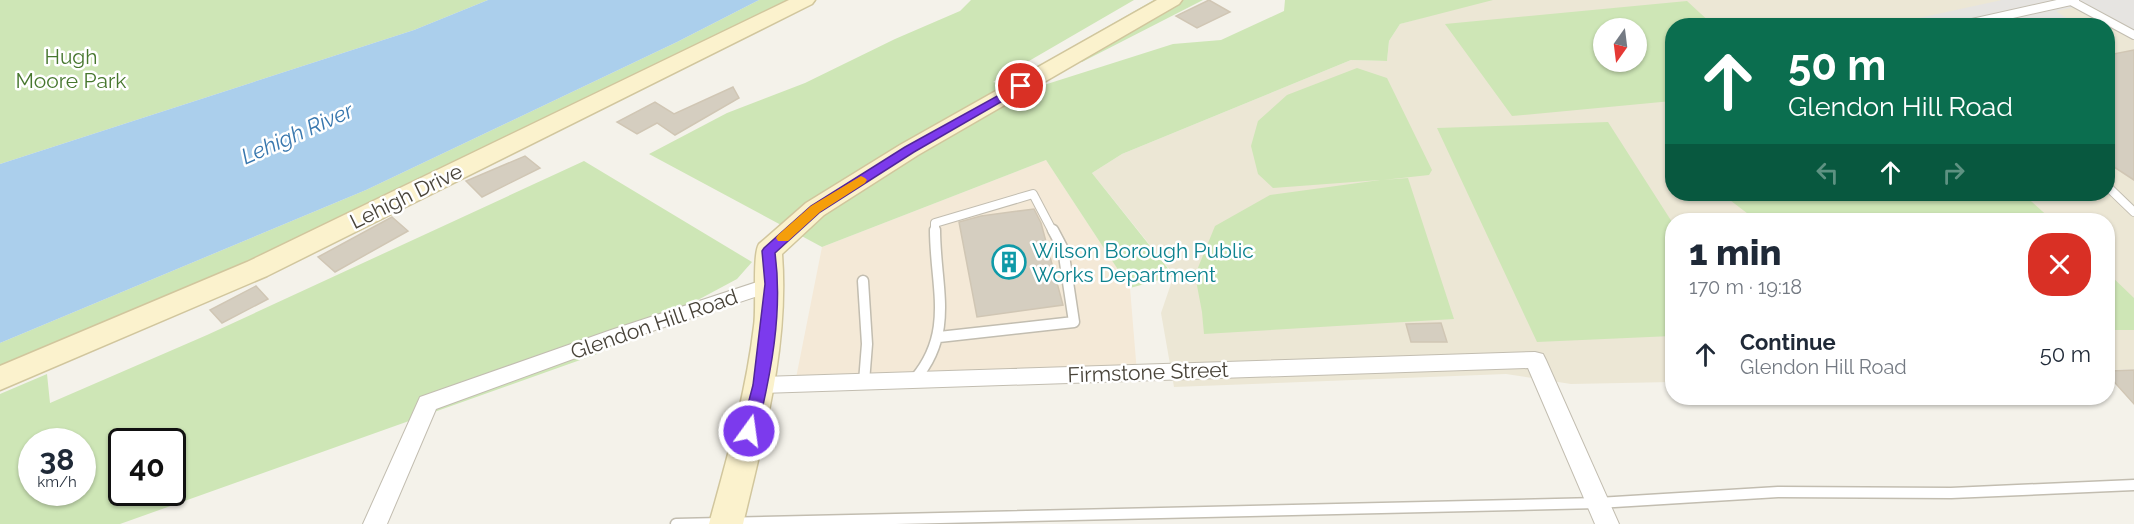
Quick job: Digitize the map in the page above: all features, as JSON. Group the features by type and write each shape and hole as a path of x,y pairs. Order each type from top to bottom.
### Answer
{"street":[{"name":"Lehigh Drive","path":"0,379 257,269 805,0"},
{"path":"726,523 760,385 772,284 768,251 815,209 909,150 1172,0"},
{"name":"Glendon Hill Road","path":"375,524 428,403 607,339 772,284"},
{"name":"Firmstone Street","path":"760,385 1535,360 1598,503"},
{"path":"1598,503 1607,524"}],"lane":[{"path":"1994,18 2073,0 2104,18"},
{"path":"2115,24 2134,35"},
{"path":"913,380 925,369 939,337 941,320 935,223 1033,194 1063,249 1074,322 939,337"},
{"path":"2115,194 2134,212"},
{"path":"863,281 867,344 864,382"},
{"path":"676,524 1598,503 1778,492 1951,493 2134,485"}],"shaded area":[{"path":"1485,0 2134,0 2134,369 2115,370 2115,213 1665,213 1665,382 1571,384 1506,374 1174,387 1161,313 1174,275 1092,173 1122,154 1351,60 1387,61 1389,41 1400,24"},
{"path":"2002,0 2134,0 2134,40 2115,29 2115,18 2095,18 2075,7 2056,11 2066,18 1919,18"},
{"path":"1046,160 1130,288 1137,373 795,383 822,247"}],"green space":[{"name":"Hugh Moore Park","path":"0,0 488,0 414,30 0,164"},
{"path":"759,0 805,0 0,379 0,343 366,190 677,42"},
{"path":"971,0 1134,0 993,82 1025,91 1173,44 1221,40 1284,11 1285,0 1493,0 1400,24 1389,41 1387,61 1351,60 1122,154 1092,173 1174,276 1130,288 1046,160 822,247 649,154 727,113 805,83 895,39 960,11"},
{"path":"1154,0 1203,0 1082,62 1063,52"},
{"path":"1687,1 1705,18 1665,18 1665,102 1512,116 1445,24"},
{"path":"1357,68 1387,78 1432,170 1429,175 1383,180 1408,178 1454,319 1204,334 1195,275 1215,226 1270,195 1380,180 1273,188 1258,174 1251,146 1258,121 1287,95"},
{"path":"1608,122 1666,213 1665,336 1537,342 1437,128"},
{"path":"584,161 752,262 737,279 597,354 186,500 186,428 108,428 108,506 171,506 120,524 0,524 0,394 47,374 50,403 207,335"},
{"path":"1731,201 2031,201 2044,213 1747,213"},
{"path":"2115,280 2134,298 2134,330 2115,330"}],"water":[{"name":"Lehigh River","path":"488,0 759,0 677,42 366,190 0,343 0,164 414,30"}],"building":[{"path":"1209,0 1230,12 1197,28 1176,16"},
{"path":"2134,50 2134,180 2115,168 2115,54"},
{"path":"733,87 739,98 675,135 657,123 637,134 617,122 655,102 674,114"},
{"path":"525,156 540,168 482,197 466,181"},
{"name":"Wilson Borough Public Works Department","path":"1034,209 1041,223 1063,305 977,317 959,222 981,216"},
{"path":"392,217 408,231 335,272 318,257"},
{"path":"256,286 268,299 222,323 210,310"},
{"path":"1441,323 1447,342 1411,342 1406,324"},
{"path":"2134,370 2134,404 2115,383 2115,371"}],"slow traffic":[{"path":"783,238 815,209 861,180"}],"place":[{"name":"Wilson Borough Public Works Department","path":"1009,262"}],"route":[{"path":"749,431 760,385 772,284 768,251 815,209 909,150 1021,86"}]}
